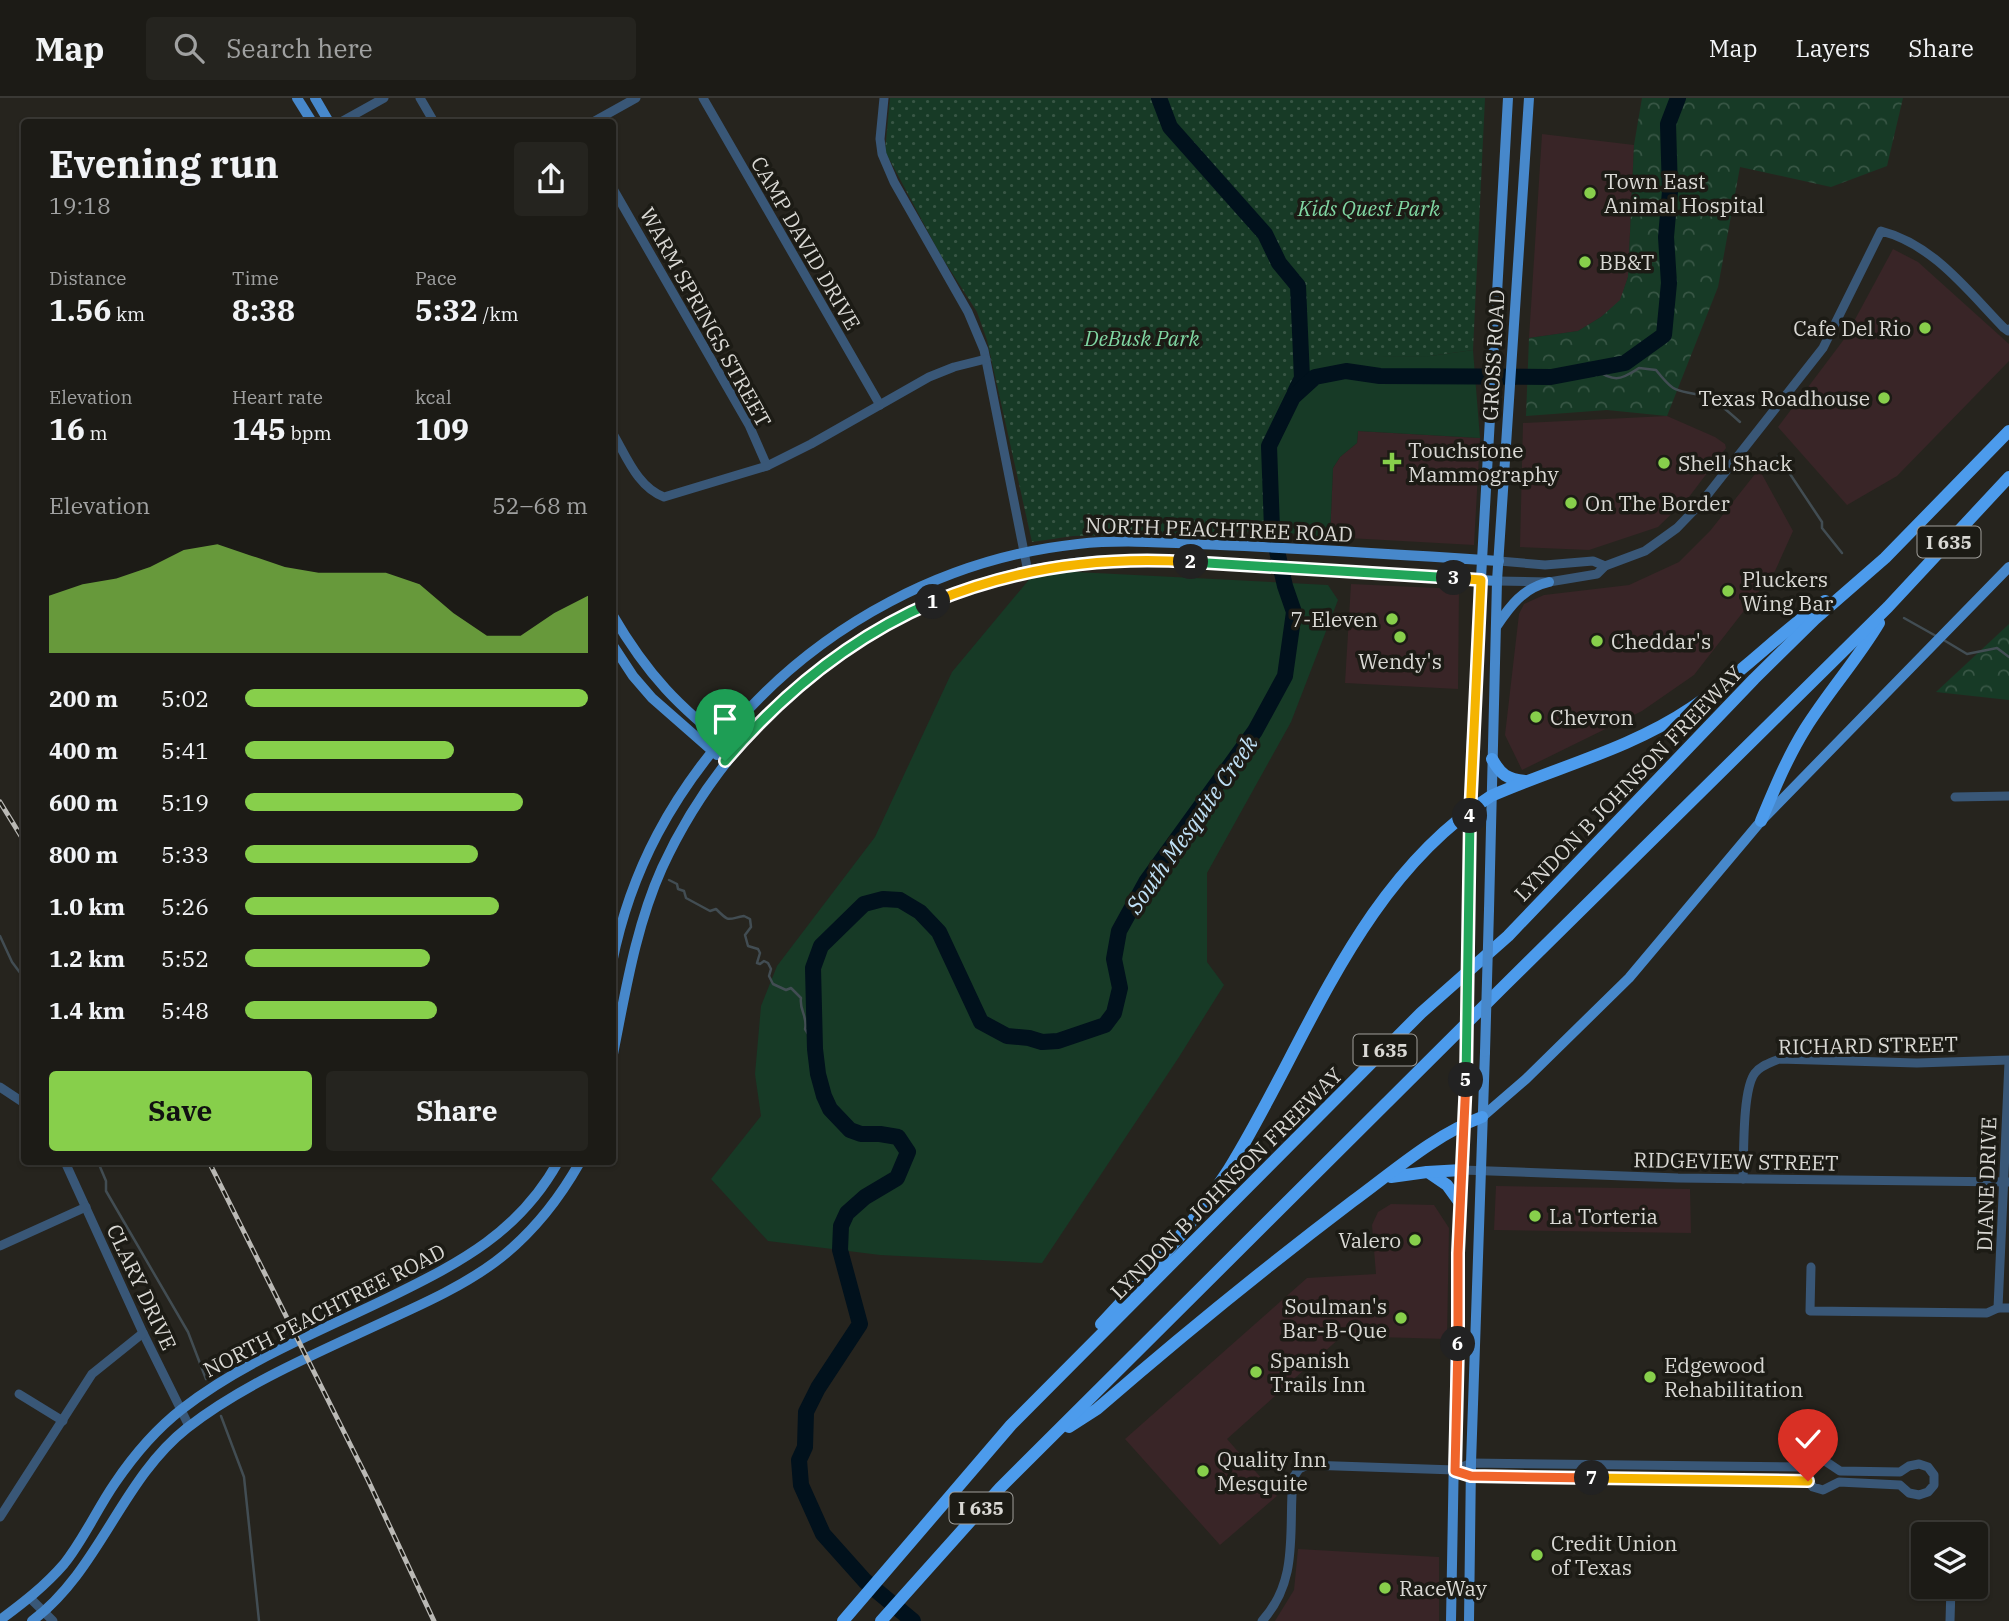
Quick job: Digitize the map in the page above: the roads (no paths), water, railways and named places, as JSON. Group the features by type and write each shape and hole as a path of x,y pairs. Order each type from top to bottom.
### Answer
{"highway":[{"path":"1982,459 2009,423"},
{"name":"LYNDON B JOHNSON FREEWAY","path":"847,1616 1011,1425 1421,1013 1508,936 1806,627 1885,558 2009,431"},
{"name":"I 635","path":"881,1621 920,1575 1045,1443 1888,607 2009,477"},
{"path":"1011,1425 1192,1222 1233,1161 1334,976 1372,914 1416,861 1470,809 1491,796 1625,743 1690,708 1811,611 1885,558"},
{"path":"1761,821 1780,776 1805,729 1862,652 1888,607"},
{"path":"1492,759 1509,779 1525,781"},
{"path":"1045,1443 1097,1409 1295,1246 1383,1179 1441,1137 1463,1124 1482,1118"},
{"path":"1383,1179 1462,1170"},
{"path":"1427,1172 1447,1185 1460,1203"}],"main road":[{"path":"297,98 310,119"},
{"path":"315,98 328,119"},
{"name":"GROSS ROAD","path":"1451,1621 1470,809 1508,98"},
{"name":"GROSS ROAD","path":"1469,1621 1471,1462 1482,1171 1497,581 1529,98"},
{"path":"1502,215 1521,215"},
{"path":"1497,292 1516,296"},
{"path":"1489,444 1507,445"},
{"name":"NORTH PEACHTREE ROAD","path":"616,945 644,859 681,792 759,697 783,674 848,626 881,606 941,578 1025,553 1090,544 1138,542 1499,561"},
{"path":"1353,571 1356,552"},
{"name":"NORTH PEACHTREE ROAD","path":"616,1039 636,941 661,870 696,804 725,761 796,688 831,660 905,615 985,582 1097,561 1168,560 1497,581"},
{"path":"1482,1118 1526,1079 1629,978 1761,821 2009,567"},
{"path":"1496,627 1511,604 1526,591 1549,582"},
{"path":"616,620 656,680 677,704 734,751"},
{"path":"616,651 652,698 725,761"},
{"path":"1474,712 1493,712"},
{"path":"618,936 636,941"},
{"name":"NORTH PEACHTREE ROAD","path":"0,1620 30,1598 64,1563 114,1484 145,1442 181,1410 229,1376 461,1261 505,1228 529,1204 556,1165"},
{"name":"NORTH PEACHTREE ROAD","path":"32,1621 76,1578 155,1458 189,1426 231,1397 471,1278 510,1250 544,1216 578,1165"},
{"path":"1458,1339 1476,1340"}],"street":[{"path":"346,119 384,98"},
{"path":"420,98 432,119"},
{"path":"598,119 636,98"},
{"name":"CAMP DAVID DRIVE","path":"703,98 880,405"},
{"path":"884,98 880,139 882,154 894,182 968,312 986,359 1028,572"},
{"name":"WARM SPRINGS STREET","path":"616,194 749,425 767,466"},
{"name":"NORTH PEACHTREE ROAD","path":"1497,581 1549,582 1597,574 1605,566 1646,551 1667,537 1701,503 1823,348 1881,231 1918,245 1942,265 2004,328 2008,331 2009,329"},
{"path":"616,439 641,482 651,492 664,496 767,466 788,457 934,375 986,359"},
{"name":"NORTH PEACHTREE ROAD","path":"1499,561 1545,565 1593,561 1605,566"},
{"path":"1955,797 2009,796"},
{"name":"RICHARD STREET","path":"1743,1179 1747,1098 1753,1075 1761,1067 1779,1059 1917,1063 2009,1061"},
{"name":"DIANE DRIVE","path":"1998,1308 2006,1182 2009,1061"},
{"path":"0,1087 21,1101"},
{"name":"CLARY DRIVE","path":"66,1165 189,1426"},
{"name":"RIDGEVIEW STREET","path":"1462,1170 1743,1179 2006,1182"},
{"path":"0,1246 86,1207"},
{"path":"1811,1266 1810,1311 1987,1313 1998,1308 2009,1308"},
{"path":"0,1517 92,1374 143,1333"},
{"path":"19,1394 63,1421"},
{"path":"1262,1621 1281,1594 1287,1578 1292,1483 1295,1473 1302,1466 1455,1471 1471,1476 1808,1481 1813,1487 1823,1490 1839,1482 1899,1485 1909,1493 1919,1495 1928,1492 1934,1485 1934,1475 1928,1467 1919,1464 1900,1472 1840,1471 1825,1461 1816,1462 1809,1467 1471,1462 1455,1471"},
{"path":"30,1598 52,1621"},
{"path":"1950,1621 1951,1599"}],"waterway":[{"path":"1159,98 1170,127 1265,234 1279,263 1298,286 1302,378 1295,392"},
{"name":"South Mesquite Creek","path":"913,1621 865,1581 823,1534 801,1485 799,1460 805,1447 806,1412 818,1388 860,1324 840,1250 841,1226 847,1213 865,1197 897,1178 908,1152 898,1137 861,1134 850,1130 830,1109 824,1096 815,1049 813,968 821,946 864,904 883,899 900,900 920,912 939,932 981,1022 1007,1036 1042,1042 1058,1041 1105,1025 1114,1013 1120,988 1114,959 1119,931 1146,882 1255,731 1285,676 1294,612 1272,529 1269,446 1293,397 1315,377 1346,371 1380,376 1551,377 1625,363 1664,335 1669,283 1666,237 1670,191 1668,124 1678,98"},
{"path":"1593,369 1616,378 1626,376 1639,368 1656,370 1672,387 1708,398 1740,422"},
{"path":"1778,456 1822,522 1822,528 1842,553"},
{"path":"1904,618 1936,636"},
{"path":"1942,639 1967,654 1997,648 2009,657"},
{"path":"669,880 684,891 686,898 710,911 716,909 729,919 744,916 750,919 751,927 745,935 748,946 758,949 760,953 757,963 768,963 773,984 786,990 791,988 801,998 805,1029 815,1045"},
{"path":"0,936 21,974"},
{"path":"99,1165 106,1181 106,1191 188,1332 206,1379"},
{"path":"221,1416 244,1477 259,1621"}],"railway":[{"path":"0,802 21,836"},
{"path":"210,1165 368,1480 434,1621"}],"place":[{"name":"Town East Animal Hospital","path":"1590,193"},
{"name":"BB&T","path":"1585,262"},
{"name":"Cafe Del Rio","path":"1925,328"},
{"name":"Texas Roadhouse","path":"1884,398"},
{"name":"Touchstone Mammography","path":"1392,462"},
{"name":"Shell Shack","path":"1664,463"},
{"name":"On The Border","path":"1571,503"},
{"name":"Pluckers Wing Bar","path":"1728,591"},
{"name":"7-Eleven","path":"1392,619"},
{"name":"Wendy's","path":"1400,637"},
{"name":"Cheddar's","path":"1597,641"},
{"name":"Chevron","path":"1536,717"},
{"name":"La Torteria","path":"1535,1216"},
{"name":"Valero","path":"1415,1240"},
{"name":"Soulman's Bar-B-Que","path":"1401,1318"},
{"name":"Spanish Trails Inn","path":"1256,1372"},
{"name":"Edgewood Rehabilitation","path":"1650,1377"},
{"name":"Quality Inn Mesquite","path":"1203,1471"},
{"name":"Credit Union of Texas","path":"1537,1555"},
{"name":"RaceWay","path":"1385,1588"}],"park label":[{"name":"Kids Quest Park","path":"1369,208"},
{"name":"DeBusk Park","path":"1142,338"}]}
